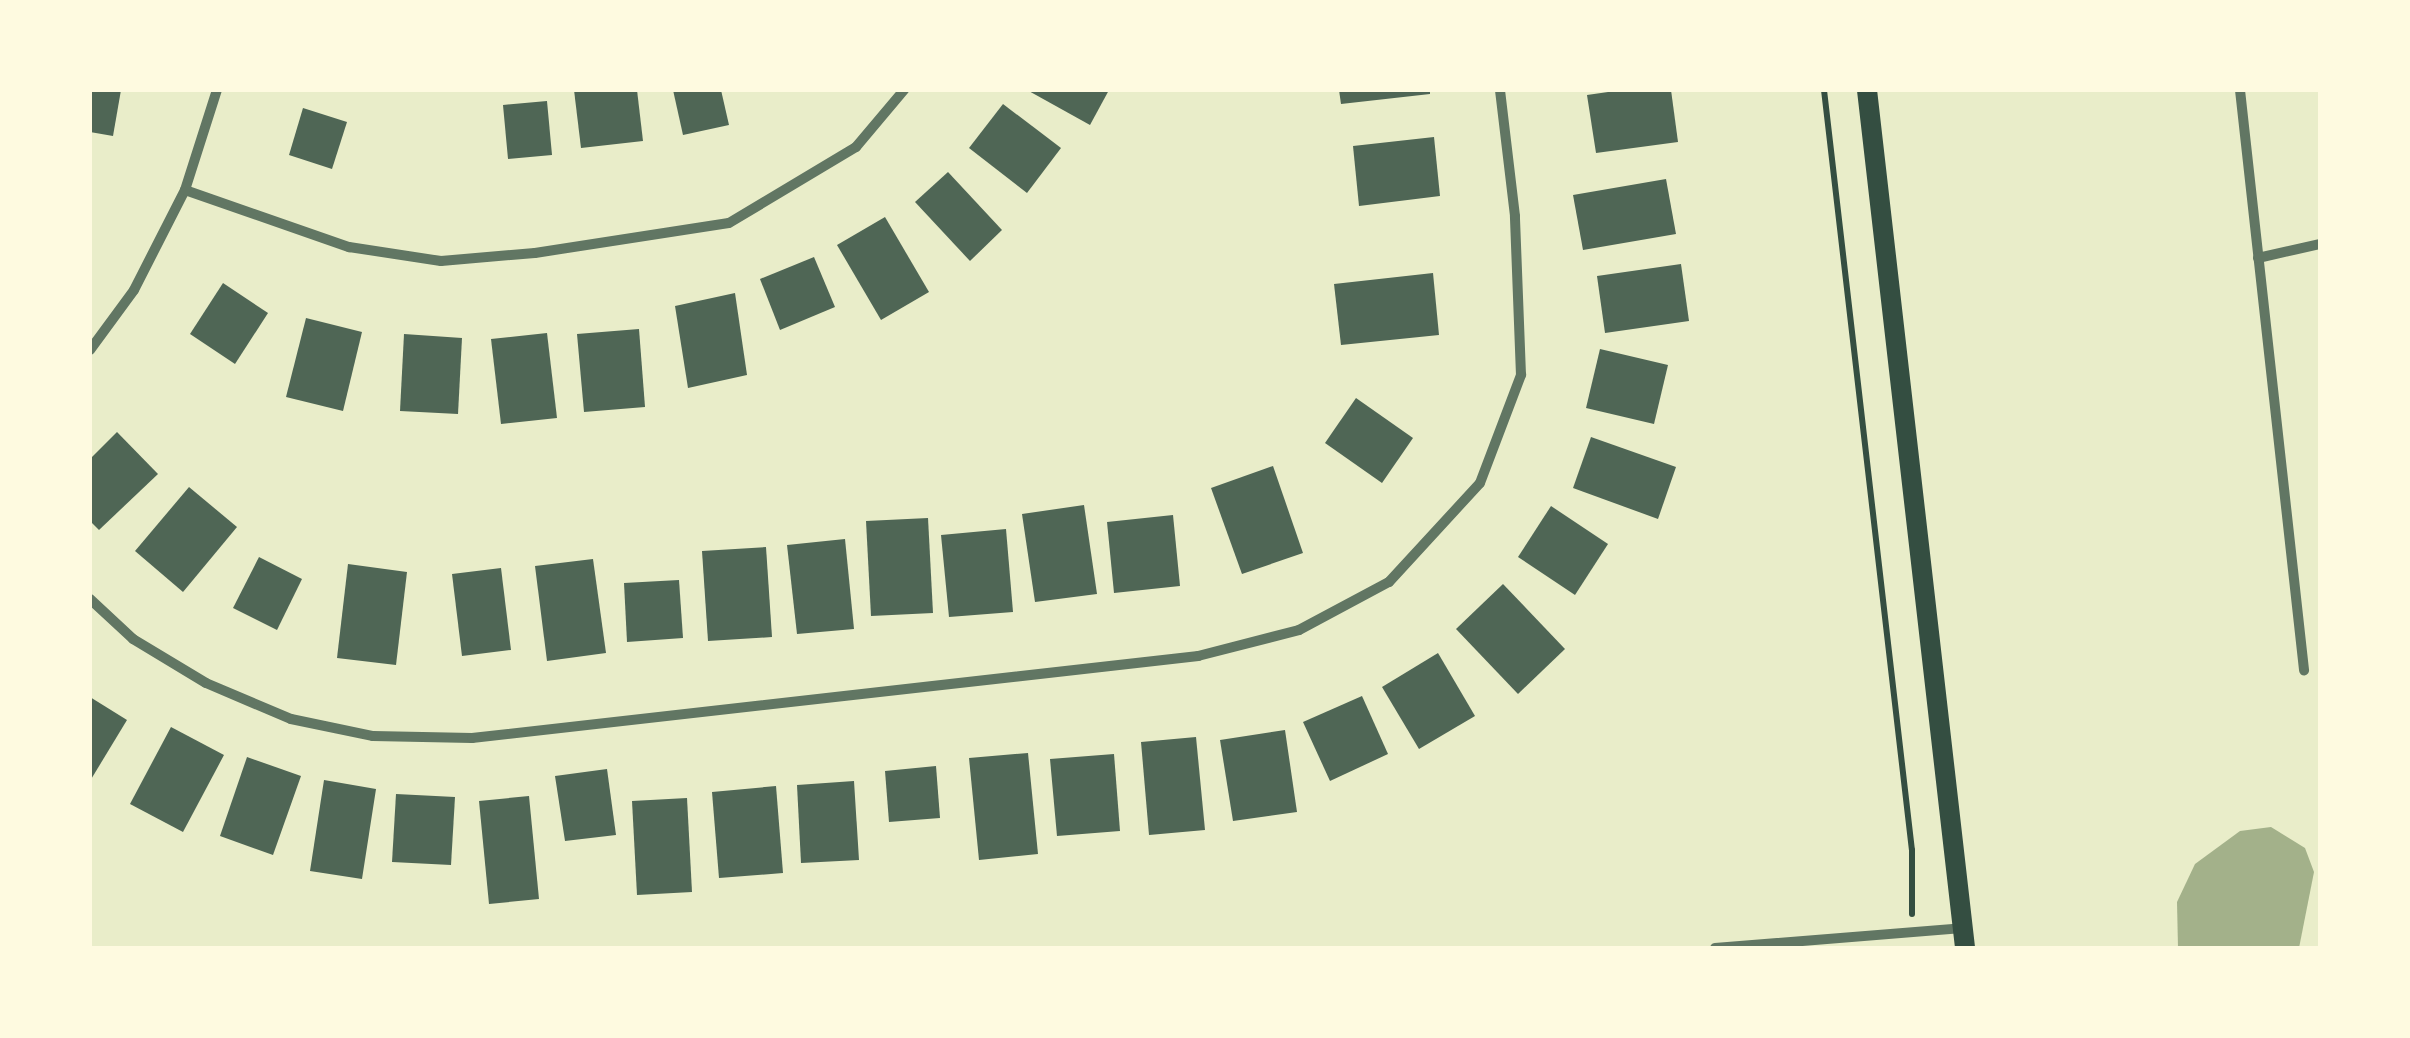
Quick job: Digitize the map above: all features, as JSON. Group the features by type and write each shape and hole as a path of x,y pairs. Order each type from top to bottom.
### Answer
{"main road":[{"path":"1868,90 1964,938"}],"street":[{"path":"90,350 134,290 185,190 217,90"},
{"path":"185,190 349,246 441,261 535,254 729,223 856,147 904,90"},
{"path":"90,599 133,639 206,683 291,718 373,736 472,738 1198,656 1300,630 1389,582 1480,482 1520,375 1515,216 1500,90"},
{"path":"2240,90 2304,670"},
{"path":"2258,258 2320,244"},
{"path":"1715,948 1912,932 1964,938"}],"path":[{"path":"1824,90 1912,850 1912,932"}],"shaded area":[{"path":"2271,827 2305,848 2314,872 2299,948 2178,948 2177,902 2195,864 2240,831"}],"building":[{"path":"90,90 121,90 113,136 90,132"},
{"path":"574,90 637,90 643,141 581,148"},
{"path":"673,90 721,90 729,125 683,135"},
{"path":"1027,90 1109,90 1090,125"},
{"path":"1339,90 1430,90 1430,94 1341,104"},
{"path":"1671,90 1678,142 1596,153 1587,95"},
{"path":"547,101 552,155 508,159 503,105"},
{"path":"1003,104 1061,148 1027,193 969,148"},
{"path":"303,108 347,122 332,169 289,155"},
{"path":"1434,137 1440,196 1359,206 1353,146"},
{"path":"948,172 1002,230 970,261 915,202"},
{"path":"1666,179 1676,234 1583,250 1573,195"},
{"path":"885,217 929,292 881,320 837,245"},
{"path":"814,257 835,307 780,330 760,279"},
{"path":"1681,264 1689,321 1605,333 1597,276"},
{"path":"1433,273 1439,335 1341,345 1334,284"},
{"path":"223,283 268,313 235,364 190,334"},
{"path":"735,293 747,375 688,388 675,306"},
{"path":"306,318 362,332 343,411 286,397"},
{"path":"639,329 645,407 584,412 577,334"},
{"path":"547,333 557,418 501,424 491,339"},
{"path":"404,334 462,338 458,414 400,411"},
{"path":"1600,349 1668,365 1654,424 1586,408"},
{"path":"1356,398 1413,438 1382,483 1325,443"},
{"path":"117,432 158,474 99,530 90,521 90,459"},
{"path":"1591,437 1676,467 1658,519 1573,488"},
{"path":"1273,466 1303,553 1242,574 1211,488"},
{"path":"189,487 237,527 183,592 135,551"},
{"path":"1084,505 1097,594 1035,602 1022,514"},
{"path":"1551,506 1608,544 1575,595 1518,557"},
{"path":"1173,515 1180,586 1114,593 1107,522"},
{"path":"928,518 933,613 871,616 866,521"},
{"path":"1006,529 1013,612 949,617 941,535"},
{"path":"845,539 854,629 797,634 787,545"},
{"path":"766,547 772,637 708,641 702,551"},
{"path":"259,557 302,579 277,630 233,608"},
{"path":"593,559 606,653 547,661 535,566"},
{"path":"348,564 407,572 396,665 337,658"},
{"path":"501,568 511,650 462,656 452,574"},
{"path":"679,580 683,638 627,642 624,583"},
{"path":"1503,584 1565,649 1518,694 1456,629"},
{"path":"1438,653 1475,716 1419,749 1382,687"},
{"path":"1362,696 1388,754 1330,781 1303,722"},
{"path":"90,697 127,720 90,781"},
{"path":"171,727 224,755 183,832 130,804"},
{"path":"1285,730 1297,812 1233,821 1220,740"},
{"path":"1196,737 1205,830 1149,835 1141,742"},
{"path":"1028,753 1038,854 979,860 969,758"},
{"path":"1114,754 1120,831 1057,836 1050,759"},
{"path":"247,757 301,776 273,855 220,836"},
{"path":"936,766 940,818 889,822 885,771"},
{"path":"607,769 616,835 565,841 555,776"},
{"path":"324,780 376,789 362,879 310,871"},
{"path":"854,781 859,860 801,863 797,785"},
{"path":"776,786 783,873 719,878 712,792"},
{"path":"396,794 455,797 451,865 392,862"},
{"path":"529,796 539,899 489,904 479,801"},
{"path":"687,798 692,892 637,895 632,801"}]}
